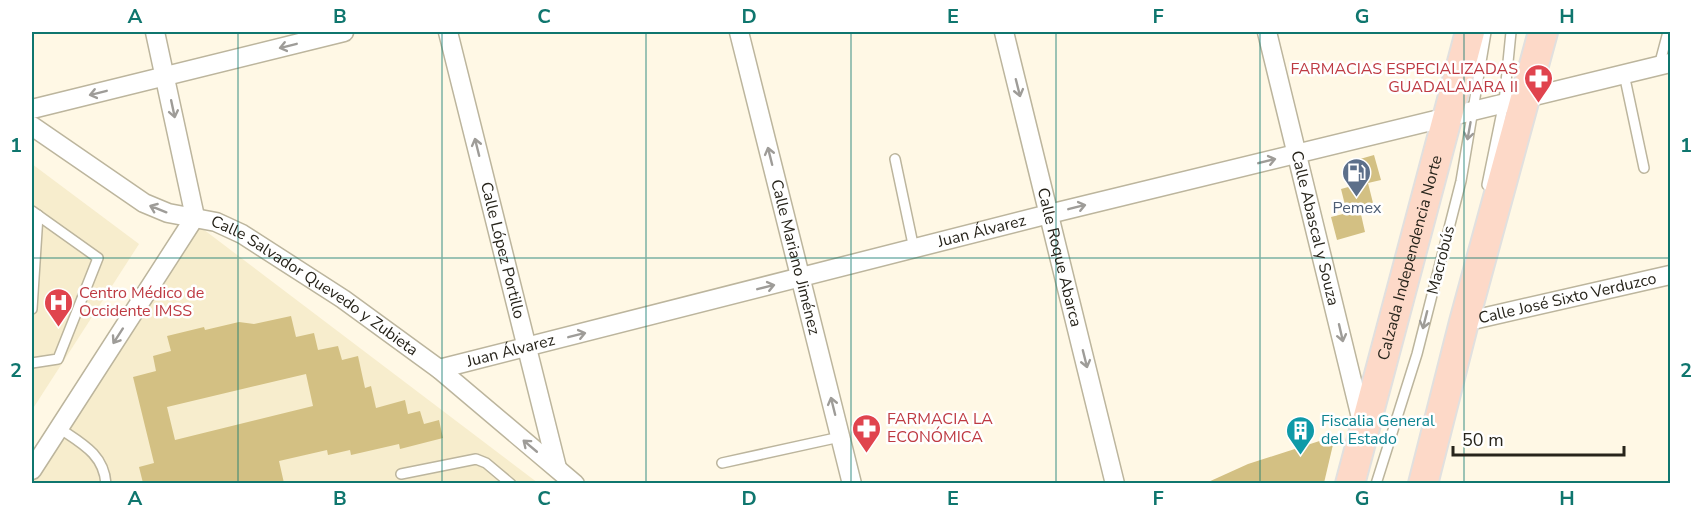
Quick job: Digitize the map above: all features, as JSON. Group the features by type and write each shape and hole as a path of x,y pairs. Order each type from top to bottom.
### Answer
{"main road":[{"name":"Calzada Independencia Norte","path":"1350,483 1363,427 1461,111 1470,32"},
{"path":"1424,483 1515,100 1543,32"}],"street":[{"path":"32,470 195,217 155,32"},
{"path":"32,109 344,32"},
{"name":"Calle López Portillo","path":"448,32 557,468"},
{"name":"Calle Mariano Jiménez","path":"739,32 852,483"},
{"name":"Calle Roque Abarca","path":"1004,32 1115,483"},
{"name":"Calle Abascal y Souza","path":"1267,32 1363,427"},
{"name":"Juan Álvarez","path":"439,369 1461,111 1665,64"},
{"name":"Calle Salvador Quevedo y Zubieta","path":"32,126 144,203 168,213 216,222 242,234 343,299 439,369 575,483"},
{"name":"Calle José Sixto Verduzco","path":"1464,322 1671,275"}],"lane":[{"name":"Macrobús","path":"1376,483 1422,331 1461,181 1461,111 1486,32"},
{"path":"1484,200 1515,100 1511,32"},
{"path":"1665,64 1668,32"},
{"path":"1624,74 1644,168"},
{"path":"895,159 914,249"},
{"path":"32,309 35,213"},
{"path":"32,363 58,359 98,258 35,213"},
{"path":"58,428 94,453 101,462 106,483"},
{"path":"722,463 840,436"},
{"path":"401,474 476,459 486,463 511,483"}],"shaded area":[{"name":"Centro Médico de Occidente IMSS","path":"32,164 139,244 32,410"},
{"path":"199,226 538,483 32,484"}],"building":[{"name":"Pemex","path":"1374,155 1381,180 1368,183 1374,207 1360,210 1365,232 1337,240 1331,217 1347,213 1341,189 1352,186 1346,163"},
{"path":"291,316 296,337 314,333 318,350 338,346 342,360 358,356 365,388 371,386 376,408 405,400 408,414 420,411 424,424 439,420 443,438 400,449 399,444 351,455 350,450 328,455 327,450 279,461 284,483 143,483 139,467 154,463 133,377 156,371 153,356 171,351 167,336 239,322 254,324","holes":["306,374 313,406 175,440 167,407"]},
{"name":"Fiscalia General del Estado","path":"1335,436 1324,483 1206,483 1248,464"}],"place":[{"name":"FARMACIAS ESPECIALIZADAS GUADALAJARA II","path":"1539,104"},
{"name":"Pemex","path":"1357,198"},
{"name":"Centro Médico de Occidente IMSS","path":"58,328"},
{"name":"FARMACIA LA ECONÓMICA","path":"866,454"},
{"name":"Fiscalia General del Estado","path":"1300,456"}]}
